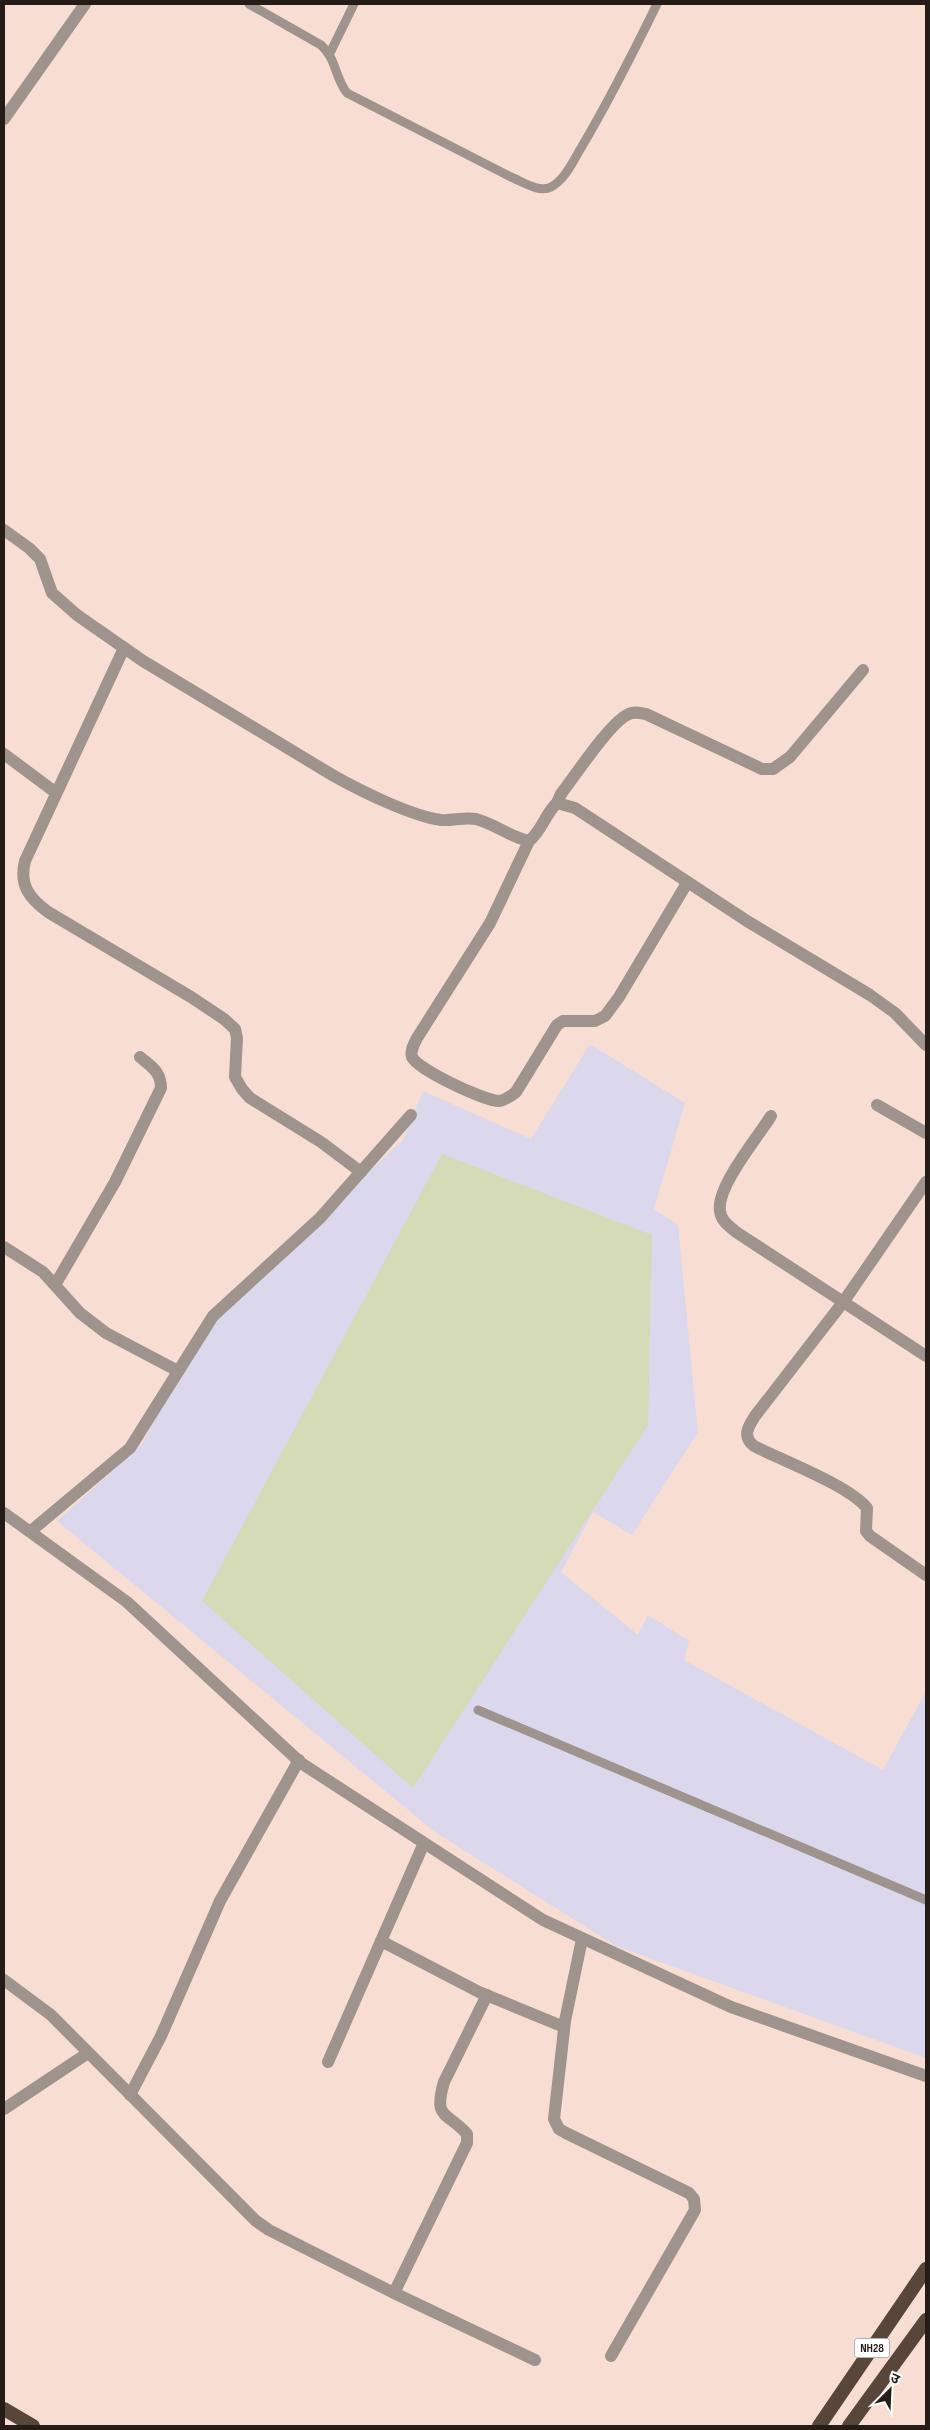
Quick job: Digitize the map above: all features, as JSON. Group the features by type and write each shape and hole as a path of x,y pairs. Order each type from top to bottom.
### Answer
{"highway":[{"name":"NH28","path":"818,2426 926,2269"},
{"name":"NH28","path":"850,2426 926,2320"},
{"path":"4,2409 34,2426"}],"street":[{"path":"4,119 85,4"},
{"path":"4,530 29,548 40,559 52,593 77,614 124,648 363,792 424,816 443,820 473,819 487,822 520,839 529,841"},
{"path":"124,648 55,792 25,861 22,872 24,889 36,903 224,1019 235,1029 237,1038 235,1077 242,1090 250,1098 321,1142 361,1172"},
{"path":"687,883 619,997 605,1016 595,1021 563,1021 557,1025 516,1092 506,1099 486,1099 421,1067 413,1058 411,1051 417,1038 490,923 529,841 536,836 551,808 557,803 561,794 607,734 626,715 636,712 646,714 762,769 773,769 790,757 863,670"},
{"path":"4,754 55,792"},
{"path":"557,803 576,808 687,883 870,995 895,1013 926,1045"},
{"path":"55,1285 115,1182 160,1088 161,1078 156,1070 140,1057"},
{"path":"877,1104 926,1133"},
{"path":"31,1531 130,1448 213,1316 320,1218 411,1115"},
{"path":"771,1116 726,1185 720,1199 720,1212 725,1222 736,1232 926,1356"},
{"path":"926,1182 844,1301 755,1416 748,1428 749,1442 861,1501 867,1508 866,1531 870,1536 926,1576"},
{"path":"4,1247 44,1272 80,1313 106,1333 178,1371"},
{"path":"4,1513 127,1602 299,1760 543,1920 731,2007 926,2076"},
{"path":"130,2095 161,2036 220,1901 299,1760"},
{"path":"328,2062 424,1843"},
{"path":"582,1939 564,2027 554,2119 556,2125 566,2133 689,2194 696,2204 695,2210 611,2356"},
{"path":"381,1941 487,1995 564,2027"},
{"path":"4,1980 50,2014 256,2221 269,2230 394,2293 534,2360"},
{"path":"394,2293 467,2143 464,2131 444,2115 439,2104 439,2097 444,2082 487,1995"},
{"path":"4,2109 88,2053"}],"lane":[{"path":"249,4 322,46 330,53 340,84 347,93 511,177 538,188 550,188 560,180 569,167 613,95 657,4"},
{"path":"330,53 354,4"},
{"path":"478,1710 926,1900"}],"shaded area":[{"path":"590,1044 685,1103 654,1209 678,1225 698,1432 632,1535 593,1512 561,1572 638,1635 648,1615 689,1641 684,1660 883,1770 926,1691 926,2058 616,1946 435,1832 57,1521 142,1444 209,1319 403,1140 423,1091 531,1139"}],"green space":[{"path":"442,1154 652,1235 648,1425 413,1788 202,1601"}]}
